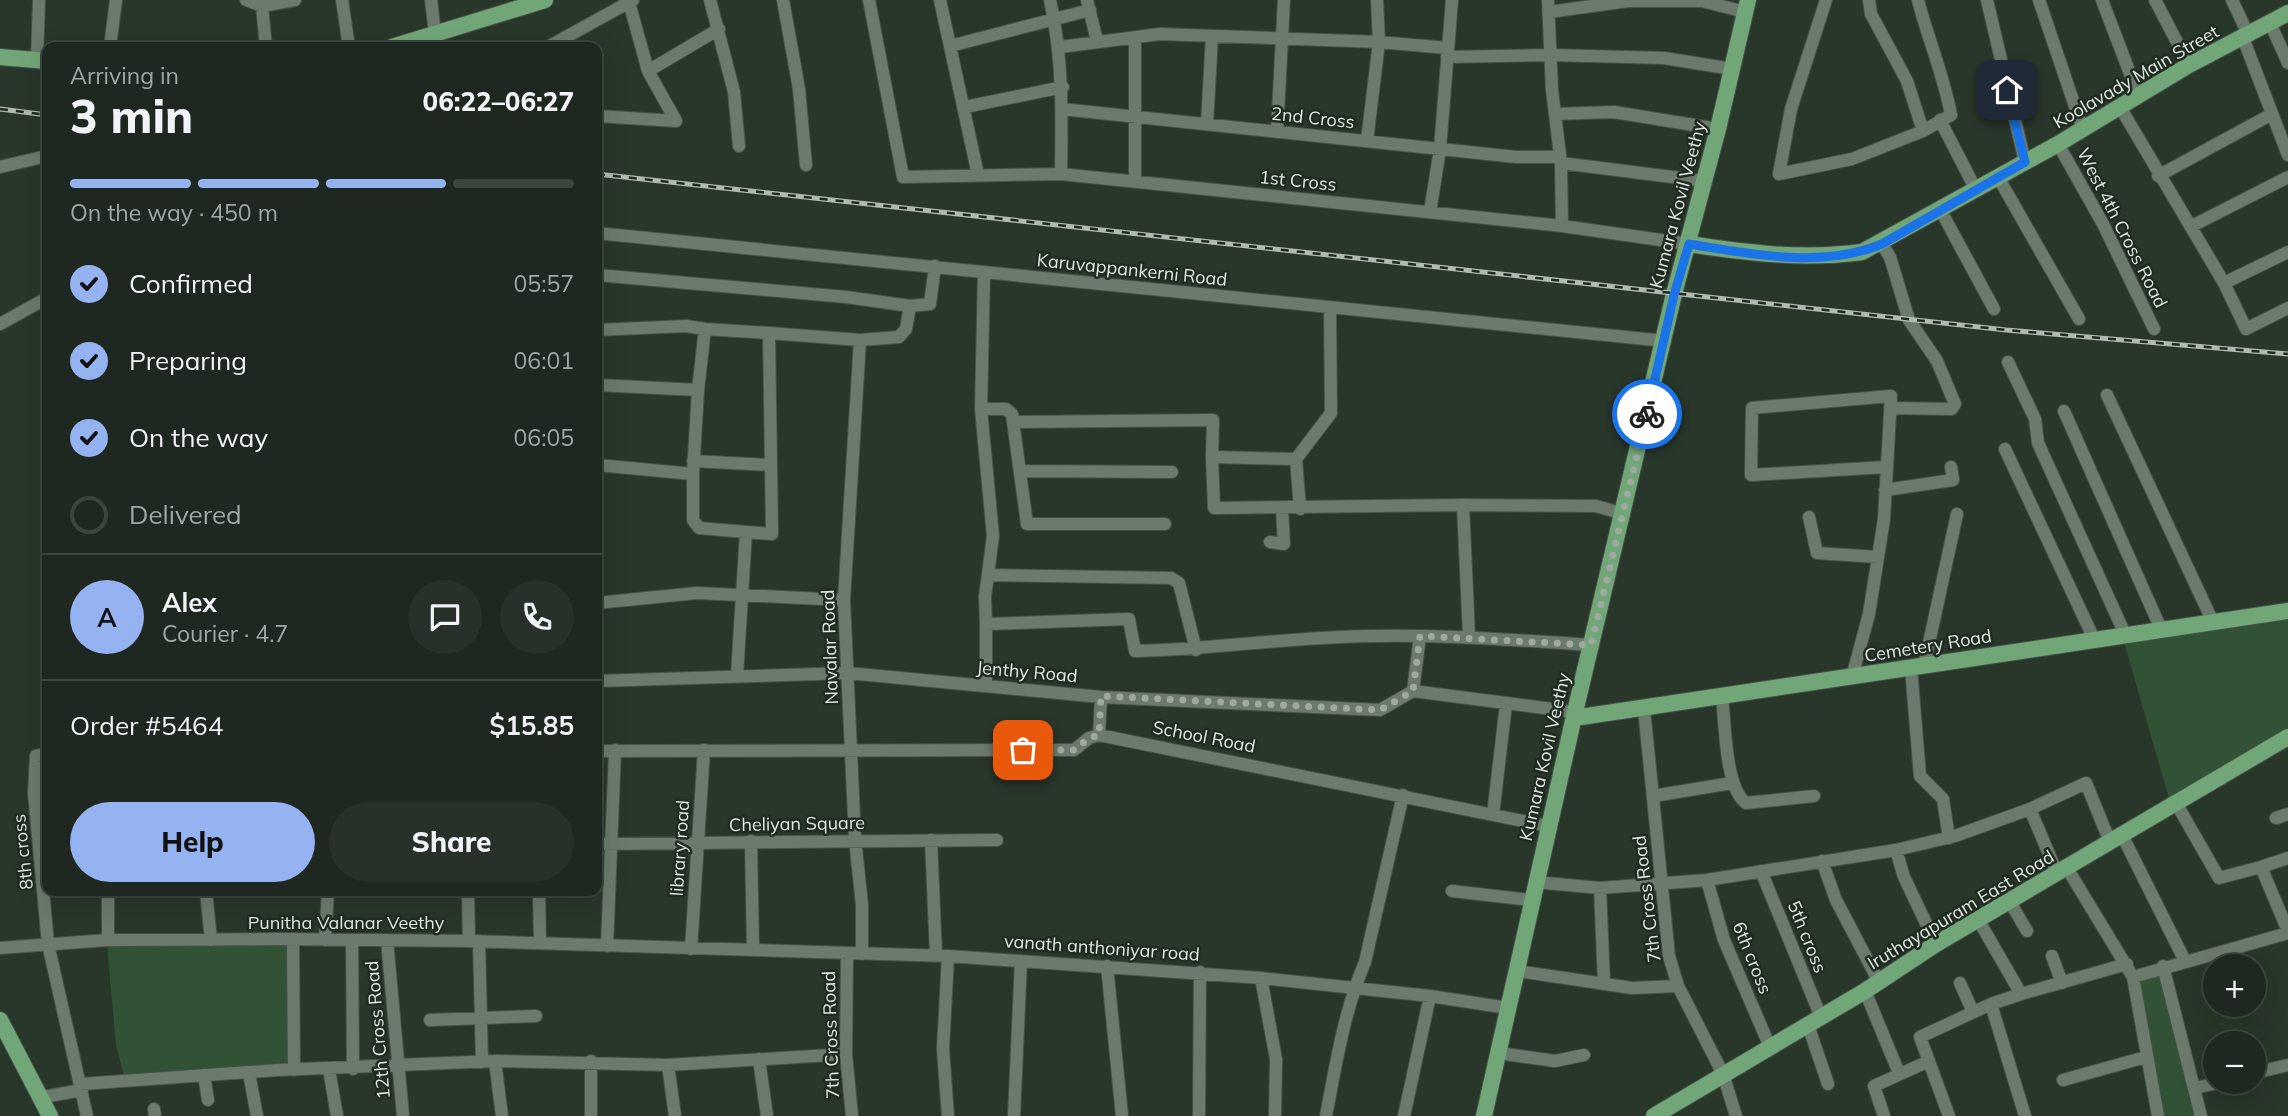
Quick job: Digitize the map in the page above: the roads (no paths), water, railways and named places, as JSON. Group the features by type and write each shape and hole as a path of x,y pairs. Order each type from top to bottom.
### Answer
{"main road":[{"path":"408,42 545,0"},
{"name":"Kumara Kovil Veethy","path":"1484,1116 1574,715 1747,6"},
{"name":"Koolavady Main Street","path":"1689,244 1759,255 1830,256 1862,252 1882,244 1941,211 1975,188 2083,130 2189,65 2288,13"},
{"path":"0,57 42,60"},
{"name":"Cemetery Road","path":"1574,715 1644,709 1722,695 2288,611"},
{"name":"Iruthayapuram East Road","path":"1657,1115 1872,987 1936,944 2288,737"},
{"path":"0,1020 6,1045 43,1097 50,1116"}],"street":[{"path":"39,0 42,60"},
{"path":"111,42 116,0"},
{"path":"246,0 262,6 295,0"},
{"path":"342,0 348,42"},
{"path":"431,0 435,33"},
{"path":"710,0 734,92 739,146"},
{"path":"783,0 799,89 806,165"},
{"name":"1st Cross","path":"869,0 902,177 1061,174 1562,226 1689,244"},
{"path":"940,0 978,175"},
{"path":"1051,0 1060,47 1063,86 1061,174"},
{"path":"1277,132 1284,0"},
{"path":"1367,141 1379,42 1377,0"},
{"path":"1430,212 1440,149 1452,0"},
{"path":"1826,0 1791,109 1778,173 1852,159 1923,131 1951,115 1947,91 1929,44 1918,0"},
{"path":"1869,0 1871,14 1907,80 1923,131"},
{"path":"1987,0 2025,162"},
{"path":"2039,0 2083,130"},
{"path":"2102,0 2131,76 2142,94"},
{"path":"2155,0 2189,65"},
{"path":"2232,0 2288,155"},
{"path":"557,42 631,1 648,71 676,121 602,116"},
{"path":"1562,226 1560,160 1548,6 1628,1 1702,1 1747,6"},
{"path":"950,46 1055,19 1089,5 1097,41"},
{"path":"262,6 266,42"},
{"path":"2270,23 2288,63"},
{"path":"648,71 719,29"},
{"path":"1060,47 1160,34 1379,42 1447,53 1664,58 1732,69"},
{"path":"1207,124 1212,36"},
{"path":"1135,38 1135,181"},
{"path":"965,107 1063,86"},
{"path":"2120,107 2158,176 2192,226 2246,329 2288,308"},
{"name":"2nd Cross","path":"1062,109 1560,160 1704,181"},
{"path":"1556,114 1614,112 1718,129"},
{"path":"2158,176 2272,114"},
{"path":"1940,120 1975,188"},
{"name":"West 4th Cross Road","path":"2058,144 2103,224 2154,329"},
{"path":"0,167 42,157"},
{"path":"1998,177 2079,319"},
{"path":"2192,226 2288,177"},
{"path":"1941,211 1994,309"},
{"name":"Karuvappankerni Road","path":"602,233 1665,341"},
{"path":"1882,244 1890,257 1909,320 1937,361 1955,404 1951,409 1890,408"},
{"path":"2224,283 2288,252"},
{"path":"602,275 832,295 910,306 930,304 935,266"},
{"path":"984,273 981,409 993,536 988,575 986,686"},
{"path":"0,324 42,301"},
{"path":"602,330 685,326 860,340 898,337 906,329 910,306"},
{"path":"1300,509 1296,460 1331,413 1329,307"},
{"path":"705,329 693,467 693,520 699,528 772,534 769,333"},
{"name":"Navalar Road","path":"860,340 844,600 855,839 862,905 862,954"},
{"path":"2008,362 2035,419 2038,443 2125,634"},
{"path":"602,385 698,390"},
{"path":"2107,394 2213,622"},
{"path":"1852,677 1869,614 1878,557 1885,490 1891,396 1752,408 1751,475 1886,467"},
{"path":"981,409 1006,409 1012,414 1027,524 1165,524"},
{"path":"2064,411 2161,629"},
{"path":"1013,422 1213,420 1214,508 1596,506 1624,514"},
{"path":"2005,449 2094,639"},
{"path":"1212,457 1296,460"},
{"path":"602,465 771,466"},
{"path":"1885,490 1953,480 1951,467"},
{"path":"1021,471 1172,471"},
{"path":"1462,505 1469,636"},
{"path":"1269,542 1284,544 1282,508"},
{"path":"1949,838 1943,799 1920,776 1918,667 1957,514"},
{"path":"1809,517 1816,553 1878,557"},
{"path":"737,675 746,532"},
{"path":"988,575 1171,578 1179,583 1196,650"},
{"path":"602,602 697,593 844,600"},
{"path":"986,624 1129,619 1135,651 1196,650 1322,638 1420,636 1469,636 1591,645"},
{"path":"1420,636 1413,691 1574,715"},
{"name":"Jenthy Road","path":"602,681 848,673 1101,696 1380,710 1413,691"},
{"path":"1722,695 1732,783 1737,797 1746,803 1814,796"},
{"path":"602,751 1074,750 1089,738 1099,735 1101,696"},
{"path":"1493,814 1506,704"},
{"name":"7th Cross Road","path":"1644,709 1669,956 1678,986 1723,1074"},
{"name":"School Road","path":"1099,735 1548,826"},
{"path":"607,946 615,750"},
{"name":"library road","path":"691,949 704,750"},
{"name":"8th cross","path":"42,755 34,793 42,879"},
{"path":"1653,796 1732,783"},
{"path":"1535,882 1601,888 1707,880 1896,850 1949,838 2030,809 2086,783 2185,961"},
{"path":"1326,1116 1354,987 1365,962 1403,795"},
{"path":"2176,803 2219,878 2288,858"},
{"path":"2030,809 2062,870 2130,970 2158,1116"},
{"name":"Cheliyan Square","path":"602,844 855,839 997,840"},
{"path":"932,840 942,956 943,1049 948,1116"},
{"path":"751,841 753,949"},
{"path":"1896,850 1904,877 1936,944"},
{"path":"1822,861 1872,987 1899,1073"},
{"path":"1948,1116 1920,1037 1991,1004 2021,994 2062,983 2185,961 2288,932 2261,867"},
{"name":"5th cross","path":"1761,871 1815,1021 1828,1084"},
{"name":"6th cross","path":"1707,880 1724,940 1770,1047"},
{"path":"1601,888 1604,983"},
{"path":"1452,891 1531,900"},
{"name":"8th cross","path":"44,896 48,944 88,1116"},
{"path":"108,896 108,940"},
{"path":"207,896 211,940"},
{"path":"325,940 328,896"},
{"path":"469,896 481,1018 488,1061 502,1116"},
{"path":"539,896 540,943"},
{"path":"2010,902 2027,931"},
{"path":"1979,921 2021,994"},
{"path":"293,939 294,1070"},
{"name":"Punitha Valanar Veethy","path":"0,948 108,940 293,939 474,941 691,949"},
{"path":"352,940 353,1069"},
{"name":"12th Cross Road","path":"387,940 403,1116"},
{"name":"vanath anthoniyar road","path":"691,949 942,956 1200,972 1354,987 1508,1008"},
{"name":"7th Cross Road","path":"847,954 846,1054 852,1116"},
{"path":"2052,956 2062,983"},
{"path":"1014,1116 1021,961"},
{"path":"1107,966 1122,1116"},
{"path":"2163,966 2201,1116"},
{"path":"1517,971 1632,988 1678,986"},
{"path":"1199,1116 1200,972"},
{"path":"1261,978 1276,1059 1275,1116"},
{"path":"1959,983 1973,1012"},
{"path":"1404,1116 1430,996"},
{"path":"1991,1004 2025,1116"},
{"path":"430,1020 536,1016"},
{"path":"1498,1053 1555,1062 1584,1055"},
{"path":"43,1097 81,1087 204,1075 294,1070 488,1061 591,1061 668,1065 846,1054"},
{"path":"2063,1080 2146,1057"},
{"path":"759,1059 767,1116"},
{"path":"591,1061 591,1116"},
{"path":"1884,1116 1874,1086 1929,1061"},
{"path":"668,1065 675,1116"},
{"path":"2266,1070 2288,1065"},
{"path":"329,1069 337,1116"},
{"path":"249,1073 257,1116"},
{"path":"1723,1074 1736,1116"},
{"path":"204,1075 208,1100"},
{"path":"2195,1088 2203,1086"}],"railway":[{"path":"0,109 42,114"},
{"path":"602,175 2006,330 2288,354"}]}
